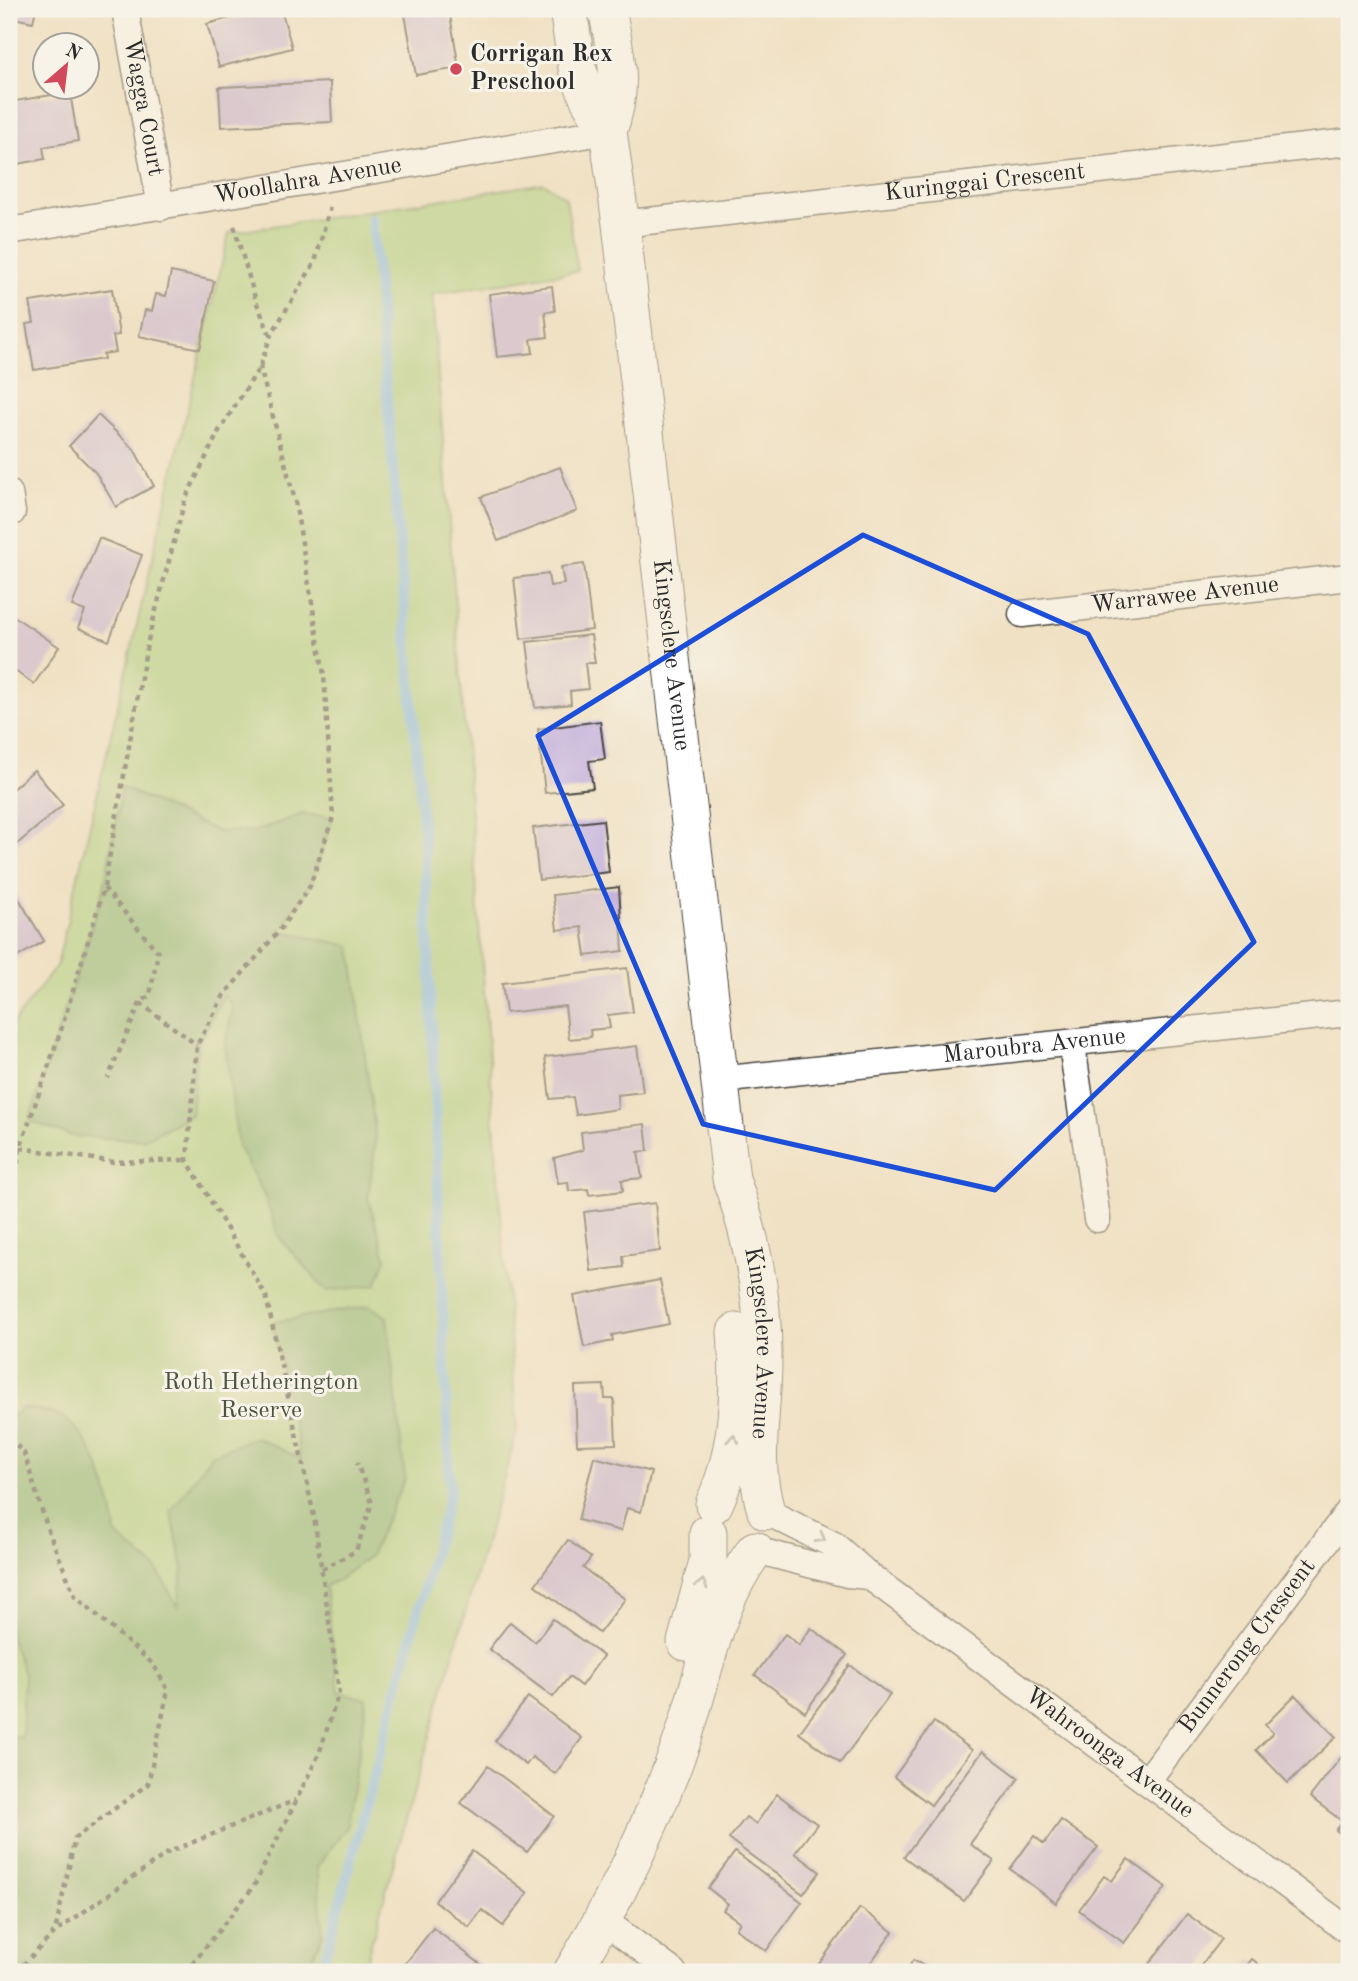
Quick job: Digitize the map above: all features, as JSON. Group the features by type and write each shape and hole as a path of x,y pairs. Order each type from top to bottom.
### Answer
{"main road":[{"name":"Kingsclere Avenue","path":"568,9 576,68 589,99 608,131 621,224 731,1179 747,1224 757,1285 763,1357 758,1473 767,1511"},
{"name":"Kingsclere Avenue","path":"607,9 619,72 617,105 608,131"},
{"name":"Kingsclere Avenue","path":"639,1840 656,1748 708,1561 711,1518 731,1464 738,1366 724,1224 731,1179"},
{"path":"732,1493 742,1493 752,1496 767,1511 768,1533 756,1550 746,1554 727,1553 719,1549 711,1518 732,1493"},
{"name":"Kingsclere Avenue","path":"572,1972 603,1920 679,1752 716,1620 737,1574 756,1550"}],"street":[{"name":"Wagga Court","path":"125,9 161,206"},
{"name":"Woollahra Avenue","path":"9,231 608,131"},
{"name":"Kuringgai Crescent","path":"621,224 1349,142"},
{"name":"Warrawee Avenue","path":"1022,614 1349,577"},
{"name":"Maroubra Avenue","path":"719,1080 1072,1045 1349,1013"},
{"path":"1072,1045 1097,1219"},
{"name":"Wahroonga Avenue","path":"767,1511 834,1545 869,1576 1349,1931"},
{"name":"Bunnerong Crescent","path":"1147,1781 1349,1511"},
{"name":"Wahroonga Avenue","path":"756,1550 847,1574 869,1576"},
{"path":"603,1920 673,1972"}],"path":[{"path":"9,1223 20,1148 62,1027 104,888 147,644 185,500 219,430 260,367 271,335 315,262 339,176"},
{"path":"234,226 256,301 271,335"},
{"path":"186,1972 254,1886 319,1754 339,1692 314,1516 266,1296 206,1198 187,1160 197,1045 224,995 279,931 310,886 333,817 324,675 295,501 260,367"},
{"path":"104,888 158,952 150,995 140,1003 108,1078"},
{"path":"140,1003 197,1045"},
{"path":"20,1148 114,1162 187,1160"},
{"path":"9,1438 24,1453 48,1530 75,1596 153,1664 168,1690 148,1784 75,1838 55,1932"},
{"path":"322,1569 356,1551 372,1503 357,1463"},
{"path":"16,1972 55,1932 169,1852 297,1799"}],"highlighted area":[{"path":"863,535 1088,634 1254,942 995,1190 703,1124 538,736"}],"green space":[{"name":"Roth Hetherington Reserve","path":"544,183 566,198 578,271 432,294 517,1431 363,1972 9,1972 9,1029 57,965 229,233"},
{"path":"122,787 218,832 256,831 302,814 333,817 310,886 280,931 351,946 376,1140 368,1198 386,1258 376,1285 326,1291 279,1237 264,1195 238,1146 225,1045 233,1007 224,995 197,1045 191,1115 143,1140 72,1136 29,1121 104,888"},
{"path":"370,1306 387,1317 405,1478 370,1556 337,1581 325,1586 339,1692 367,1698 347,1827 317,1867 323,1934 306,1972 9,1972 9,1735 22,1738 24,1674 9,1633 9,1419 22,1408 55,1414 76,1428 101,1472 117,1536 156,1568 178,1606 183,1569 171,1511 211,1455 256,1437 301,1459 272,1322"}],"building":[{"path":"9,9 36,9 33,22 9,17"},
{"path":"264,9 281,9 292,48 219,67 207,24"},
{"path":"404,9 449,9 459,68 416,75"},
{"path":"330,82 332,122 221,127 219,87"},
{"path":"32,98 32,102 72,102 78,141 43,147 45,159 18,164 9,102"},
{"path":"171,272 214,281 200,349 139,336 145,310 152,311 156,294 166,296"},
{"path":"552,286 555,311 545,312 548,337 531,339 533,353 497,357 489,294"},
{"path":"112,289 119,335 113,336 116,352 103,354 104,359 34,370 26,324 34,323 30,302"},
{"path":"98,415 134,449 154,486 116,507 96,473 69,446"},
{"path":"560,467 577,511 498,541 481,497"},
{"path":"99,538 142,555 109,641 78,628 85,611 72,606"},
{"path":"584,564 592,630 521,639 514,578 548,574 550,586 564,584 561,567"},
{"path":"9,613 59,647 34,684 9,667"},
{"path":"591,635 595,663 585,663 588,689 570,691 571,704 535,708 527,642"},
{"path":"600,721 605,759 589,761 593,788 545,793 538,729"},
{"path":"34,770 63,805 9,851 9,792"},
{"path":"603,820 609,872 539,880 533,828"},
{"path":"9,882 44,941 9,962"},
{"path":"619,887 623,951 586,956 582,927 557,930 553,895"},
{"path":"627,968 633,1012 608,1015 610,1028 590,1030 591,1037 569,1039 565,1006 506,1013 502,983"},
{"path":"637,1046 643,1092 617,1095 618,1109 576,1115 573,1097 550,1099 545,1057"},
{"path":"645,1124 648,1151 638,1152 642,1178 622,1180 623,1191 589,1195 588,1189 569,1191 568,1182 558,1183 554,1158 583,1150 581,1132"},
{"path":"655,1203 660,1251 623,1256 624,1267 591,1271 584,1212"},
{"path":"660,1280 669,1324 612,1335 613,1341 584,1347 574,1296"},
{"path":"604,1385 605,1399 614,1399 616,1444 577,1445 575,1386"},
{"path":"594,1457 651,1472 641,1512 627,1508 621,1531 578,1520"},
{"path":"568,1540 591,1558 583,1568 625,1599 599,1633 535,1585"},
{"path":"553,1619 603,1656 581,1686 569,1677 553,1697 489,1649 510,1622 535,1642"},
{"path":"811,1628 847,1655 805,1712 755,1675 785,1634 799,1645"},
{"path":"850,1665 890,1695 840,1763 799,1733"},
{"path":"1295,1695 1336,1737 1288,1783 1256,1750 1273,1733 1265,1725"},
{"path":"528,1697 582,1738 555,1774 532,1757 526,1765 495,1741"},
{"path":"934,1722 972,1750 931,1805 894,1777"},
{"path":"983,1751 1019,1778 970,1844 994,1861 964,1901 904,1857"},
{"path":"1342,1756 1349,1761 1349,1840 1336,1830 1343,1822 1310,1797"},
{"path":"488,1766 554,1816 527,1852 461,1803"},
{"path":"777,1794 817,1824 795,1853 820,1872 803,1894 729,1839 746,1817 756,1824"},
{"path":"1061,1820 1098,1847 1056,1903 1010,1869 1034,1836 1044,1844"},
{"path":"472,1851 528,1893 503,1926 482,1910 469,1927 435,1901"},
{"path":"735,1852 802,1902 766,1951 736,1929 740,1922 723,1910 728,1904 708,1888"},
{"path":"1128,1859 1166,1887 1124,1943 1079,1910 1104,1876 1112,1881"},
{"path":"860,1908 893,1932 869,1965 880,1972 813,1972"},
{"path":"1187,1914 1221,1939 1196,1972 1143,1972"},
{"path":"433,1928 483,1966 478,1972 399,1972"},
{"path":"1252,1959 1269,1972 1242,1972"},
{"path":"913,1960 935,1972 906,1972"}],"waterway":[{"path":"321,1972 450,1493 425,853 372,218"}],"place":[{"name":"Corrigan Rex Preschool","path":"456,69"}]}
